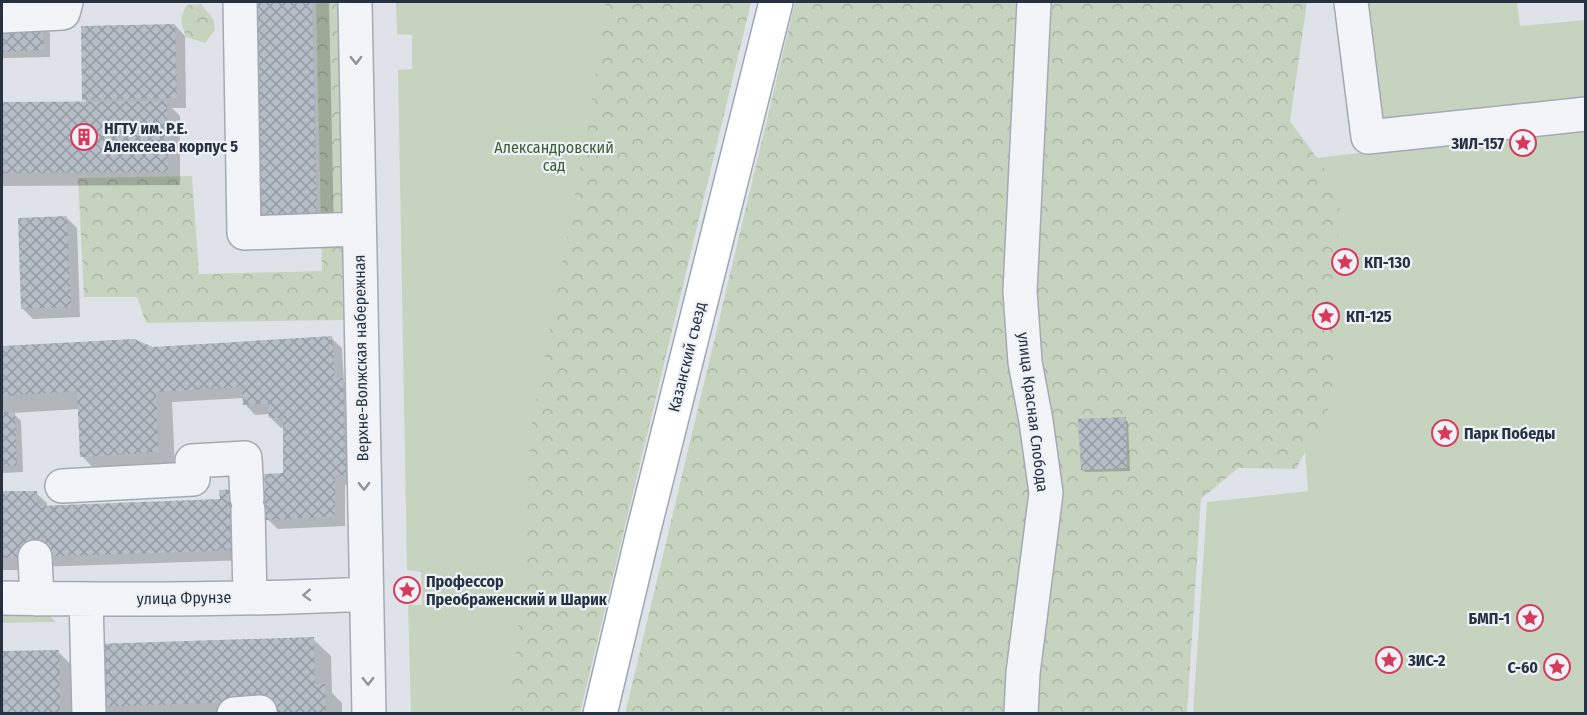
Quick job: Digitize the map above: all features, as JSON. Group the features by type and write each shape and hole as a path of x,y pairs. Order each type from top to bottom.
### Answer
{"main road":[{"name":"Казанский съезд","path":"600,714 776,2"}],"street":[{"path":"2,16 63,13 66,2"},
{"path":"240,2 244,233 359,229"},
{"name":"Верхне-Волжская набережная","path":"354,2 369,714"},
{"name":"улица Красная Слобода","path":"1021,714 1023,673 1046,493 1025,362 1020,291 1034,2"},
{"path":"1351,2 1368,136 1586,114"},
{"path":"62,486 193,479 192,460 245,458 250,597"},
{"path":"35,557 37,599"},
{"name":"улица Фрунзе","path":"2,598 86,599 366,594"},
{"path":"86,599 89,714"},
{"path":"234,714 260,712 260,714"}],"green space":[{"path":"316,2 338,2 343,320 146,323 137,297 84,297 78,178 192,176 199,274 322,271"},
{"name":"Александровский сад","path":"396,2 751,2 580,713 411,713 408,605 422,605 421,572 407,570 398,70 412,69 412,35 397,34"},
{"path":"606,2 751,2 582,703 575,713 505,713 515,662 527,524 530,434 591,110"},
{"path":"795,2 1307,2 1290,121 1340,190 1332,402 1296,469 1238,468 1201,499 1187,713 625,714"},
{"path":"1361,2 1517,2 1520,26 1585,20 1585,106 1374,129"},
{"path":"201,4 214,20 215,30 205,43 186,37 182,21 187,5"},
{"name":"Парк Победы","path":"1585,126 1585,713 1193,714 1207,502 1308,491 1283,162"},
{"path":"2,585 17,585 56,622 2,623"}],"building":[{"path":"252,2 312,2 317,213 257,215"},
{"path":"43,24 44,50 2,52 2,25"},
{"path":"175,24 177,98 82,100 81,26"},
{"name":"НГТУ им. Р.Е. Алексеева корпус 5","path":"167,101 168,172 2,173 2,102"},
{"path":"67,216 71,307 21,309 18,218"},
{"path":"332,336 335,378 343,378 346,475 335,475 335,516 266,520 265,501 238,515 240,550 2,558 2,491 37,491 38,506 220,499 219,490 237,489 238,502 265,490 264,474 283,473 283,418 269,418 268,404 243,405 242,387 156,392 158,452 80,457 77,391 2,396 2,346 134,339 153,347"},
{"path":"2,412 15,412 17,465 2,466"},
{"path":"1126,417 1127,468 1081,470 1078,419"},
{"path":"314,637 315,685 325,684 326,714 269,714 268,701 96,707 94,644"},
{"path":"59,650 60,713 2,714 2,651"}],"place":[{"name":"НГТУ им. Р.Е. Алексеева корпус 5","path":"84,137"},
{"name":"ЗИЛ-157","path":"1523,143"},
{"name":"КП-130","path":"1345,262"},
{"name":"КП-125","path":"1326,316"},
{"name":"Парк Победы","path":"1445,433"},
{"name":"Профессор Преображенский и Шарик","path":"407,590"},
{"name":"БМП-1","path":"1530,618"},
{"name":"ЗИС-2","path":"1389,660"},
{"name":"С-60","path":"1557,667"}]}
